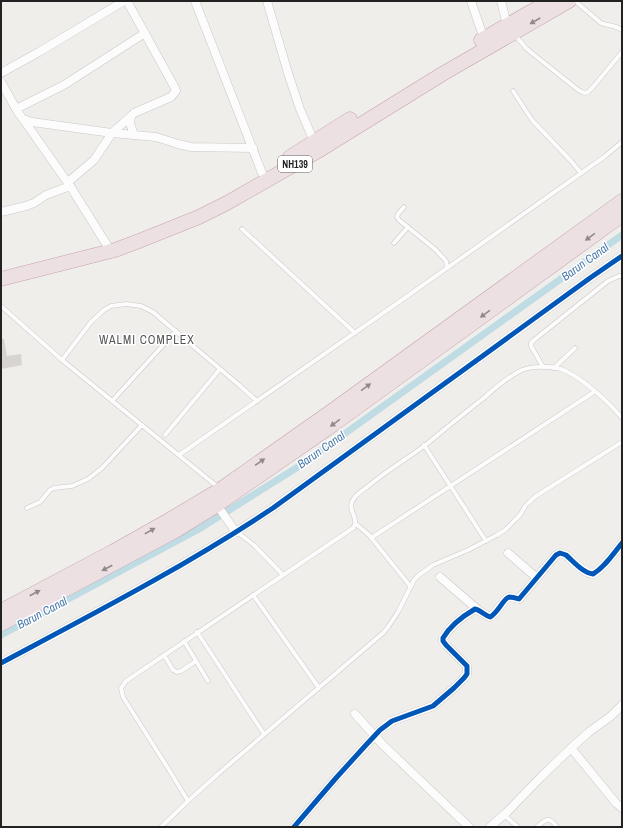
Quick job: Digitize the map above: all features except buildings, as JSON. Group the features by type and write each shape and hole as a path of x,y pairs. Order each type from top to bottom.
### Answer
{"highway":[{"name":"NH139","path":"1,270 106,245 178,217 289,158 316,146 444,73 550,1"},
{"name":"NH139","path":"1,279 115,250 199,217 227,203 433,68 484,39 510,29 569,1"},
{"path":"1,611 125,545 221,489 336,408 622,201"},
{"path":"1,624 219,508 622,215"}],"street":[{"path":"1,73 124,1"},
{"path":"1,212 34,203 46,195 69,184 94,160 112,133 131,116 171,96 176,91 128,1"},
{"path":"195,1 262,173"},
{"path":"267,1 289,78 300,109 316,146"},
{"path":"471,1 484,39"},
{"path":"501,1 510,29"},
{"path":"16,109 64,85 145,32"},
{"path":"1,84 16,109 69,184 106,245"},
{"path":"131,116 130,123 134,135"},
{"path":"23,119 32,122 112,133 156,137 191,147 253,148"},
{"path":"1,663 187,562 235,530 273,508 622,256"},
{"path":"219,508 235,530"},
{"path":"440,577 477,609 487,616 490,616 494,615 507,598 511,597 519,599 522,597 556,555 560,553 566,555 586,572 593,574 598,572 603,567 622,543"},
{"path":"508,553 537,578"},
{"path":"294,827 375,735 392,721 433,706 464,678 467,674 467,666 443,642 443,638 465,615 477,609"},
{"path":"490,827 571,748 589,732 611,716 622,705"},
{"path":"355,714 383,745 469,827"},
{"path":"571,748 616,803 622,808"}],"lane":[{"path":"575,1 601,23 617,27 622,30"},
{"path":"510,29 533,54 571,84 585,93 593,87 622,52"},
{"path":"513,91 532,120 571,160 581,173"},
{"path":"179,455 447,268 612,151 622,142"},
{"path":"404,207 397,217 436,250 446,262 447,268"},
{"path":"394,243 408,227"},
{"path":"242,229 355,333"},
{"path":"543,367 531,346 531,343 608,281 622,276"},
{"path":"62,360 92,322 104,310 111,306 126,304 141,306 153,312 257,401"},
{"path":"1,306 62,360 221,489"},
{"path":"112,401 176,331"},
{"path":"554,368 575,348"},
{"path":"411,587 372,538 356,524 351,505 355,496 424,445 516,373 523,370 543,367 554,368 576,377 614,409 622,418"},
{"path":"165,435 220,369"},
{"path":"372,538 594,392"},
{"path":"26,508 40,502 50,490 54,488 72,486 88,479 110,460 142,425"},
{"path":"162,827 188,801 264,734 383,633 398,612 419,575 429,568 486,541 510,527 526,505 536,496 622,442"},
{"path":"424,445 486,541"},
{"path":"188,801 123,697 121,688 126,681 353,528 356,524"},
{"path":"235,530 259,550 283,575"},
{"path":"253,594 319,688"},
{"path":"197,632 264,734"},
{"path":"184,641 208,681"},
{"path":"164,655 175,672 178,672 196,661"},
{"path":"504,815 518,827"},
{"path":"537,827 545,820 554,822 557,827"}],"waterway":[{"name":"Barun Canal","path":"1,635 199,529 301,465 622,235"}],"cycle path":[{"path":"1,663 173,570 273,508 622,256"},
{"path":"294,827 380,730 392,721 433,706 464,678 467,674 467,666 443,641 443,638 449,629 457,622 475,609 490,617 507,598 510,597 519,599 556,555 560,553 566,555 582,569 593,574 605,564 622,543"}],"district":[{"name":"WALMI COMPLEX","path":"147,340"}]}
